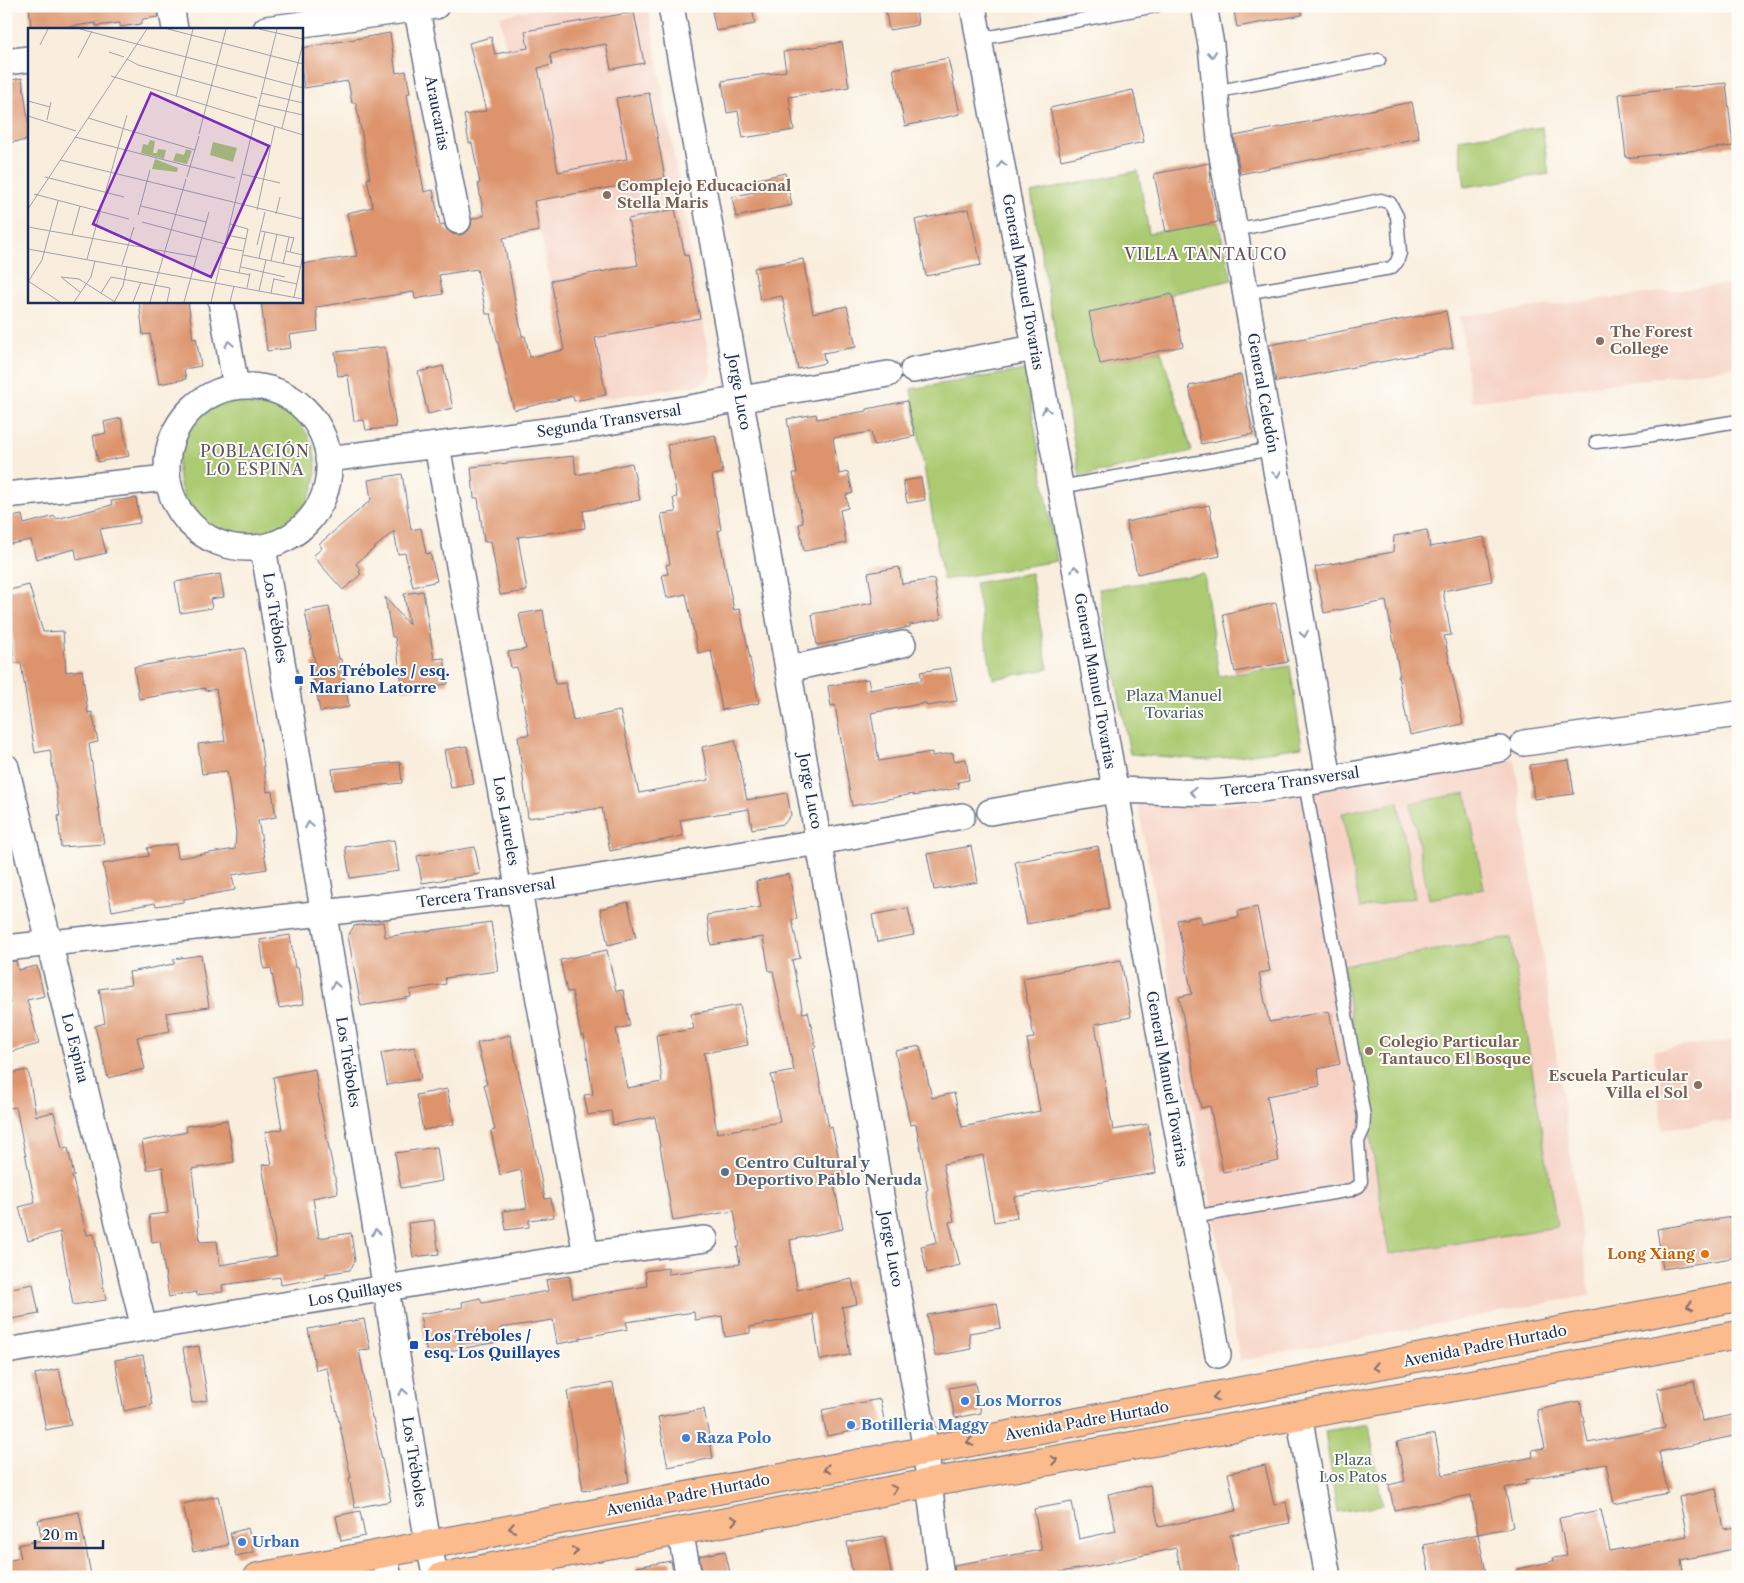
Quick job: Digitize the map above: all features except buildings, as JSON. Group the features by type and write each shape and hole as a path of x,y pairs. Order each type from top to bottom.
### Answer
{"main road":[{"name":"Avenida Padre Hurtado","path":"258,1577 386,1564 428,1544 1738,1297"},
{"path":"441,1577 541,1567 680,1531 929,1482 1738,1335"}],"street":[{"path":"171,6 175,28"},
{"name":"Jorge Luco","path":"671,6 926,1450 941,1577"},
{"name":"General Manuel Tovarias","path":"974,6 1218,1355"},
{"name":"General Celedón","path":"1204,6 1212,59 1221,150 1272,449 1317,781"},
{"path":"273,28 423,7"},
{"name":"Araucarias","path":"423,7 458,221"},
{"path":"6,62 28,59"},
{"path":"221,302 236,387"},
{"path":"914,370 1035,348"},
{"name":"Segunda Transversal","path":"328,459 585,426 888,374"},
{"path":"236,387 262,387 286,396 297,403 315,422 322,434 328,459 329,474 326,489 321,503 313,516 291,537 278,543 250,549 230,547 200,534 190,525 178,509 170,491 167,478 168,450 179,424 187,412 209,395 236,387"},
{"name":"Los Laureles","path":"437,446 586,1255"},
{"path":"6,495 167,478"},
{"name":"Los Tréboles","path":"263,547 428,1544 436,1577"},
{"path":"788,669 903,644"},
{"name":"Tercera Transversal","path":"990,812 1115,790 1210,793 1262,789 1512,746 1738,714"},
{"name":"Lo Espina","path":"6,767 144,1328"},
{"name":"Tercera Transversal","path":"6,948 518,890 819,842 962,816"},
{"name":"Los Quillayes","path":"6,1351 586,1255 705,1239"},
{"path":"1299,1415 1328,1577"},
{"path":"680,1531 689,1577"}],"lane":[{"path":"979,39 1156,6"},
{"path":"1214,92 1379,60"},
{"path":"1234,230 1381,200 1390,204 1397,216 1400,253 1398,262 1391,268 1245,293"},
{"path":"1596,442 1738,421"},
{"path":"1060,488 1272,449"},
{"path":"1192,1217 1351,1190 1359,1186 1361,1181 1358,1141 1363,1130 1364,1116 1317,781"}],"shaded area":[{"name":"Complejo Educacional Stella Maris","path":"550,6 648,6 712,373 703,384 572,403 500,16"},
{"name":"The Forest College","path":"1738,283 1738,367 1471,402 1460,316"},
{"name":"Colegio Particular Tantauco El Bosque","path":"1515,760 1590,1295 1240,1361 1137,801 1216,806"},
{"name":"Escuela Particular Villa el Sol","path":"1738,1040 1738,1120 1662,1129 1654,1050"}],"green space":[{"path":"1542,127 1549,174 1465,187 1458,139"},
{"path":"1138,171 1149,233 1218,222 1232,280 1090,312 1101,363 1161,351 1192,451 1080,477 1031,193"},
{"path":"1025,370 1057,561 943,580 911,389"},
{"path":"247,399 261,400 274,404 286,410 296,419 305,429 311,441 315,454 315,482 311,495 305,507 296,517 286,526 274,532 261,536 247,537 233,536 220,532 208,526 198,517 189,507 183,495 179,482 178,468 179,454 183,441 189,429 198,419 208,410 220,404 233,400"},
{"path":"1031,573 1048,669 993,679 975,583"},
{"name":"Plaza Manuel Tovarias","path":"1204,574 1219,676 1290,666 1302,747 1209,760 1130,754 1099,589"},
{"path":"1466,793 1484,889 1429,899 1411,803"},
{"path":"1398,802 1415,898 1360,908 1342,813"},
{"path":"1511,938 1557,1227 1389,1254 1343,965"},
{"name":"Plaza Los Patos","path":"1369,1424 1382,1505 1337,1512 1325,1431"}],"place":[{"name":"Complejo Educacional Stella Maris","path":"607,195"},
{"name":"The Forest College","path":"1600,341"},
{"name":"Los Tréboles / esq. Mariano Latorre","path":"299,680"},
{"name":"Colegio Particular Tantauco El Bosque","path":"1369,1051"},
{"name":"Escuela Particular Villa el Sol","path":"1698,1085"},
{"name":"Centro Cultural y Deportivo Pablo Neruda","path":"725,1172"},
{"name":"Long Xiang","path":"1705,1254"},
{"name":"Los Tréboles / esq. Los Quillayes","path":"414,1345"},
{"name":"Los Morros","path":"965,1401"},
{"name":"Botilleria Maggy","path":"851,1425"},
{"name":"Raza Polo","path":"686,1438"},
{"name":"Urban","path":"242,1542"}],"district":[{"name":"VILLA TANTAUCO","path":"1206,254"},
{"name":"POBLACIÓN LO ESPINA","path":"255,460"}]}
